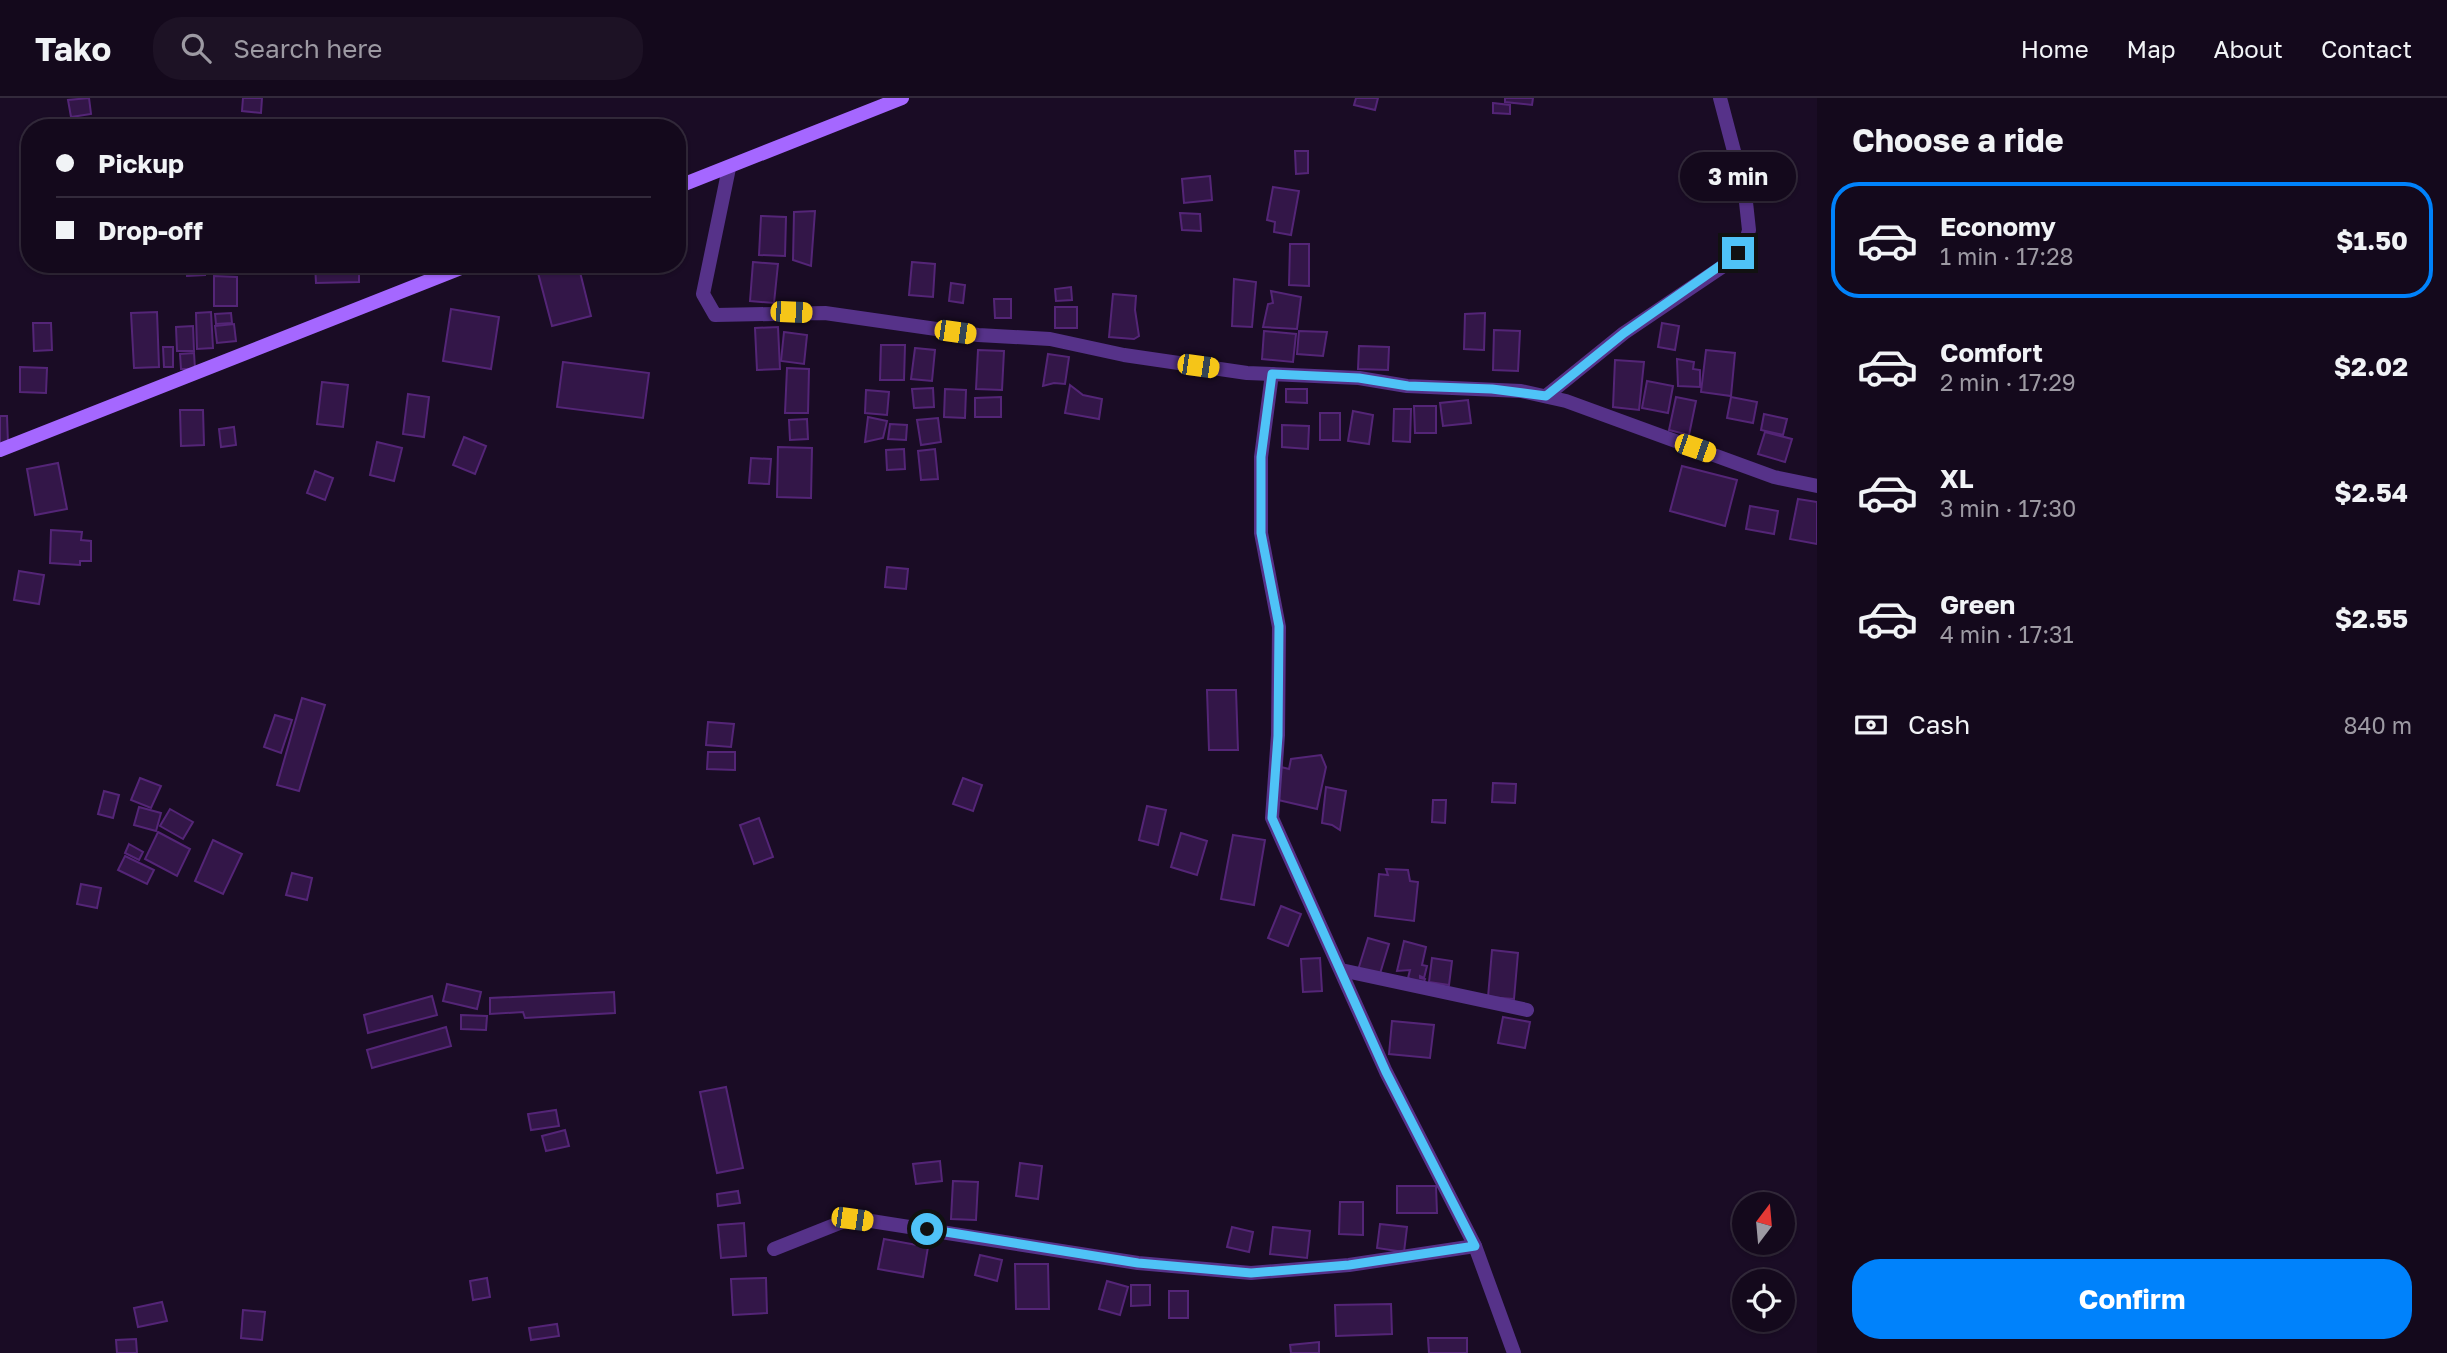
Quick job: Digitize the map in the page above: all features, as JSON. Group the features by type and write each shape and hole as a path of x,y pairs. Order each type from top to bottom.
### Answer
{"main road":[{"path":"686,184 902,98"},
{"path":"0,450 448,273"}],"street":[{"path":"1546,396 1624,333 1721,267 1738,253 1746,241 1749,230 1745,193 1720,98"},
{"path":"729,168 703,294 715,315 825,313 978,335 1050,339 1124,355 1247,373 1359,378 1408,386 1492,389 1546,396 1774,477 1817,486"},
{"path":"1272,374 1261,457 1261,533 1279,626 1278,736 1272,818 1386,1072 1475,1246 1514,1353"},
{"path":"1341,970 1527,1010"},
{"path":"774,1249 852,1219 1138,1263 1251,1273 1349,1265 1475,1246"}],"building":[{"path":"89,98 91,114 71,117 68,100"},
{"path":"243,98 262,98 261,113 242,111"},
{"path":"1356,98 1378,98 1375,110 1354,105"},
{"path":"1505,98 1533,98 1532,105 1505,102"},
{"path":"1493,103 1510,105 1510,114 1493,113"},
{"path":"1295,151 1308,151 1308,173 1296,174"},
{"path":"1210,176 1212,200 1184,203 1182,179"},
{"path":"1273,187 1299,191 1291,235 1274,232 1275,222 1267,220"},
{"path":"815,211 811,266 793,260 794,212"},
{"path":"1180,213 1200,214 1201,231 1182,230"},
{"path":"761,216 786,217 785,256 759,255"},
{"path":"1290,244 1309,244 1309,286 1289,285"},
{"path":"753,262 778,264 774,303 750,301"},
{"path":"912,262 935,264 933,297 909,295"},
{"path":"187,273 205,273 205,275 187,276"},
{"path":"315,273 359,273 359,282 316,283"},
{"path":"538,273 580,273 591,316 552,326"},
{"path":"214,276 237,277 237,306 214,306"},
{"path":"1234,279 1256,282 1252,327 1232,326"},
{"path":"951,283 965,285 963,303 949,301"},
{"path":"1071,287 1072,300 1056,301 1055,289"},
{"path":"1271,291 1301,297 1297,329 1263,327 1268,304 1273,303"},
{"path":"1113,294 1136,296 1139,336 1134,339 1109,337"},
{"path":"994,299 1011,299 1011,318 995,318"},
{"path":"1055,307 1077,307 1077,328 1055,328"},
{"path":"451,309 499,317 491,369 443,361"},
{"path":"157,312 159,367 134,368 131,313"},
{"path":"211,312 213,348 197,349 196,313"},
{"path":"231,313 232,323 216,324 215,314"},
{"path":"1485,313 1484,350 1464,349 1465,314"},
{"path":"33,323 51,323 52,350 34,351"},
{"path":"1662,323 1679,326 1675,350 1658,347"},
{"path":"234,324 236,341 217,343 215,326"},
{"path":"193,326 194,351 177,351 176,327"},
{"path":"778,327 780,369 757,370 755,328"},
{"path":"1494,330 1520,331 1518,371 1493,370"},
{"path":"1264,331 1296,334 1293,362 1262,359"},
{"path":"1299,331 1327,332 1323,356 1297,354"},
{"path":"784,332 807,335 804,364 781,361"},
{"path":"881,345 905,345 904,380 880,380"},
{"path":"1359,346 1389,347 1388,370 1358,369"},
{"path":"163,347 173,347 173,367 164,367"},
{"path":"915,348 935,350 932,381 911,379"},
{"path":"978,350 1004,351 1002,390 976,389"},
{"path":"1706,350 1735,353 1731,396 1701,392"},
{"path":"194,353 195,369 181,369 180,354"},
{"path":"1048,354 1069,357 1065,384 1043,386"},
{"path":"1677,359 1694,362 1693,369 1700,370 1700,387 1678,386"},
{"path":"1615,360 1644,362 1639,410 1613,407"},
{"path":"563,362 649,373 643,418 557,407"},
{"path":"20,367 47,368 46,393 20,392"},
{"path":"787,368 809,369 808,413 785,413"},
{"path":"1647,381 1673,386 1668,413 1642,408"},
{"path":"322,382 348,385 343,427 317,424"},
{"path":"1070,385 1083,395 1102,399 1099,419 1065,413"},
{"path":"933,388 934,407 914,408 912,389"},
{"path":"945,389 966,390 965,418 944,417"},
{"path":"1286,389 1307,389 1307,403 1286,402"},
{"path":"866,390 889,392 887,415 865,413"},
{"path":"408,394 429,397 424,437 403,434"},
{"path":"1001,397 1001,417 975,417 975,398"},
{"path":"1676,397 1696,401 1689,435 1669,430"},
{"path":"1731,397 1757,402 1753,423 1727,418"},
{"path":"1468,400 1471,423 1443,426 1440,403"},
{"path":"1414,406 1436,406 1436,433 1415,433"},
{"path":"1394,409 1411,409 1410,442 1393,441"},
{"path":"180,410 203,410 204,445 181,446"},
{"path":"1353,411 1373,415 1369,444 1348,441"},
{"path":"1320,413 1340,413 1340,440 1320,440"},
{"path":"1764,414 1787,419 1783,435 1761,430"},
{"path":"0,416 7,416 8,444 0,444"},
{"path":"868,417 887,421 883,438 865,442"},
{"path":"938,418 941,442 921,445 917,420"},
{"path":"807,419 808,439 790,440 789,420"},
{"path":"890,424 907,425 906,440 888,439"},
{"path":"1282,425 1309,426 1308,449 1282,447"},
{"path":"234,427 236,445 221,447 219,429"},
{"path":"1765,432 1792,439 1785,462 1758,454"},
{"path":"464,437 486,446 475,474 453,465"},
{"path":"377,442 402,448 394,481 370,475"},
{"path":"778,447 812,448 811,498 777,497"},
{"path":"904,449 905,469 887,470 886,450"},
{"path":"935,449 938,479 921,480 918,451"},
{"path":"751,458 771,459 769,484 749,483"},
{"path":"58,463 67,509 35,515 27,469"},
{"path":"1682,466 1737,480 1725,526 1670,511"},
{"path":"315,471 333,478 325,500 307,493"},
{"path":"1798,499 1817,502 1817,544 1790,539"},
{"path":"1750,506 1778,511 1774,534 1746,529"},
{"path":"51,530 82,532 81,540 91,541 91,561 80,561 80,565 50,563"},
{"path":"887,567 908,569 906,589 885,587"},
{"path":"19,571 44,575 39,604 14,600"},
{"path":"1207,690 1236,690 1238,750 1209,750"},
{"path":"302,698 325,705 299,791 277,785"},
{"path":"275,715 292,720 281,753 264,747"},
{"path":"708,722 734,724 731,747 706,745"},
{"path":"708,752 735,752 735,770 707,769"},
{"path":"1321,755 1326,767 1317,809 1278,800 1281,767 1289,769 1291,759"},
{"path":"140,778 161,786 151,808 131,800"},
{"path":"963,778 982,785 973,811 953,804"},
{"path":"1493,783 1516,784 1515,803 1492,802"},
{"path":"1326,787 1346,791 1340,830 1322,823"},
{"path":"104,791 119,795 113,818 98,814"},
{"path":"1433,800 1446,800 1445,823 1432,822"},
{"path":"1147,806 1166,810 1158,845 1139,840"},
{"path":"139,807 161,813 156,831 134,825"},
{"path":"170,809 193,822 183,839 160,826"},
{"path":"759,818 773,857 754,864 740,825"},
{"path":"158,832 190,849 177,876 145,859"},
{"path":"1181,833 1207,841 1197,875 1171,867"},
{"path":"1233,835 1265,840 1254,905 1221,899"},
{"path":"213,840 242,854 223,894 195,881"},
{"path":"129,844 143,852 139,860 125,853"},
{"path":"125,856 154,870 147,884 118,870"},
{"path":"1386,869 1408,870 1410,881 1418,882 1414,921 1375,916 1379,874 1388,875"},
{"path":"292,873 312,878 307,900 286,895"},
{"path":"81,884 101,888 97,908 77,904"},
{"path":"1281,906 1301,914 1288,946 1268,938"},
{"path":"1368,938 1389,944 1379,977 1358,970"},
{"path":"1404,941 1426,947 1422,965 1427,966 1424,978 1420,976 1425,979 1423,985 1408,978 1410,970 1397,971"},
{"path":"1492,950 1518,953 1514,999 1488,997"},
{"path":"1320,958 1322,991 1303,992 1301,959"},
{"path":"1432,958 1452,961 1449,985 1429,982"},
{"path":"447,984 481,992 477,1009 443,1001"},
{"path":"614,992 615,1013 525,1018 523,1012 490,1014 490,998"},
{"path":"432,996 437,1015 368,1033 364,1015"},
{"path":"461,1015 487,1016 486,1030 461,1029"},
{"path":"1503,1017 1530,1022 1525,1048 1498,1043"},
{"path":"1392,1021 1434,1025 1430,1058 1389,1054"},
{"path":"446,1027 451,1046 372,1068 367,1050"},
{"path":"726,1087 743,1168 717,1173 700,1092"},
{"path":"556,1110 559,1126 531,1130 528,1114"},
{"path":"565,1130 569,1146 546,1151 542,1136"},
{"path":"940,1161 942,1181 916,1184 913,1164"},
{"path":"1020,1163 1042,1166 1038,1199 1016,1196"},
{"path":"953,1181 978,1182 976,1220 951,1219"},
{"path":"1397,1186 1436,1186 1437,1213 1397,1213"},
{"path":"738,1191 740,1203 718,1206 717,1194"},
{"path":"1340,1202 1363,1202 1363,1235 1339,1234"},
{"path":"744,1223 746,1256 721,1258 718,1225"},
{"path":"1380,1224 1407,1227 1404,1252 1377,1248"},
{"path":"1232,1227 1253,1232 1249,1252 1227,1247"},
{"path":"1273,1227 1310,1231 1307,1258 1270,1254"},
{"path":"884,1239 928,1247 923,1277 878,1269"},
{"path":"980,1255 1002,1260 997,1281 975,1275"},
{"path":"1015,1264 1048,1264 1049,1309 1016,1309"},
{"path":"487,1278 490,1297 473,1300 470,1281"},
{"path":"766,1278 767,1313 733,1315 731,1279"},
{"path":"1107,1281 1128,1287 1120,1315 1099,1309"},
{"path":"1131,1285 1150,1285 1150,1305 1131,1306"},
{"path":"1169,1291 1188,1291 1188,1318 1169,1318"},
{"path":"162,1302 167,1321 138,1327 134,1308"},
{"path":"1391,1304 1392,1334 1336,1336 1335,1305"},
{"path":"243,1310 265,1312 262,1340 241,1338"},
{"path":"557,1324 559,1336 531,1340 529,1328"},
{"path":"1428,1338 1467,1338 1467,1353 1429,1353"},
{"path":"136,1339 137,1353 117,1353 116,1340"},
{"path":"1319,1342 1319,1353 1291,1353 1290,1345"}],"route":[{"path":"927,1229 1138,1263 1251,1273 1349,1265 1475,1246 1386,1072 1272,818 1278,736 1279,626 1261,533 1261,457 1272,374 1359,378 1408,386 1521,391 1546,396 1624,333 1738,253"}]}
